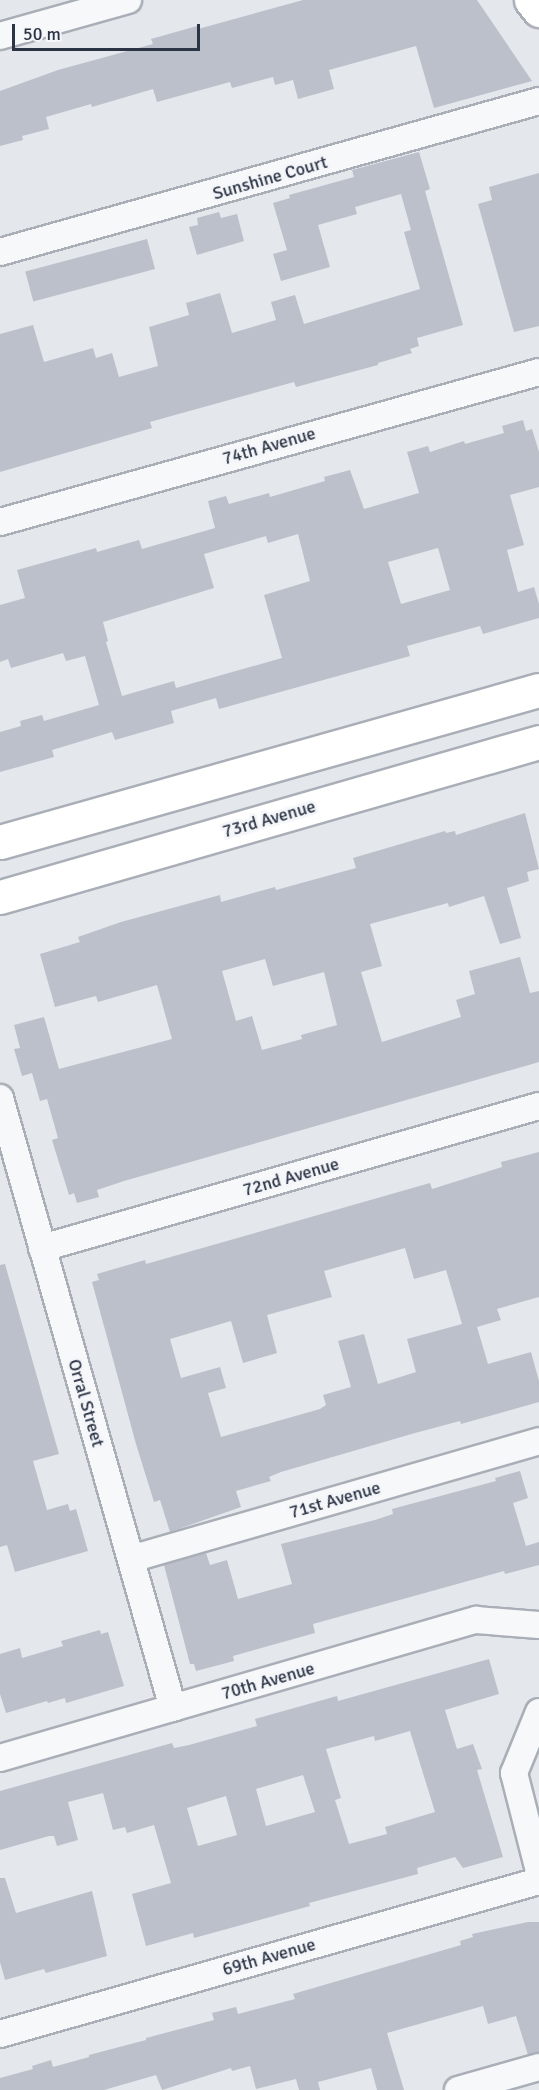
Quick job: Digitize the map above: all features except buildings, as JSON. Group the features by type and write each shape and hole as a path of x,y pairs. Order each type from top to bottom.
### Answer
{"main road":[{"path":"531,0 539,10"},
{"path":"0,842 539,690"},
{"name":"73rd Avenue","path":"0,897 539,742"}],"street":[{"path":"0,36 128,0"},
{"name":"Sunshine Court","path":"0,252 539,101"},
{"name":"74th Avenue","path":"0,522 539,372"},
{"name":"Orral Street","path":"0,1098 173,1708"},
{"name":"72nd Avenue","path":"42,1248 539,1106"},
{"name":"71st Avenue","path":"131,1559 539,1442"},
{"name":"70th Avenue","path":"0,1758 476,1620 539,1625"},
{"path":"539,1712 514,1773 539,1871"},
{"name":"69th Avenue","path":"0,2034 539,1881"},
{"path":"458,2090 539,2067"}]}
